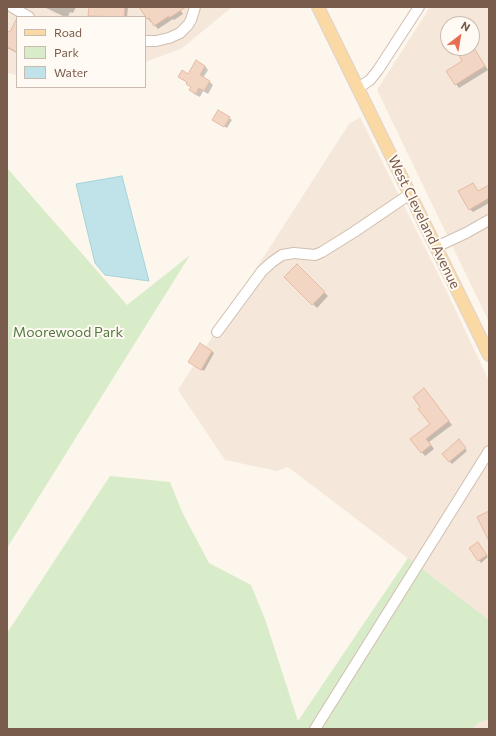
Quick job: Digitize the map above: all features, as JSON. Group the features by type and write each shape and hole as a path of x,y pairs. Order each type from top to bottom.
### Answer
{"main road":[{"name":"West Cleveland Avenue","path":"318,7 489,355"}],"street":[{"path":"12,7 27,16"},
{"path":"146,41 156,41 170,38 180,33 188,26 195,7"},
{"path":"358,88 370,80 378,70 419,7"},
{"path":"217,332 262,272 272,262 282,255 294,253 315,255 322,252 410,194"},
{"path":"436,247 489,220"},
{"path":"315,729 489,451"}],"shaded area":[{"path":"7,7 232,7 181,49 146,62 146,16 16,16 16,75 7,73"},
{"path":"430,7 489,7 489,322 377,90"},
{"path":"360,117 449,296 489,381 489,620 288,467 277,471 225,460 178,390 349,124"},
{"path":"489,719 489,729 473,729 478,723"}],"green space":[{"name":"Moorewood Park","path":"7,168 127,305 190,255 7,548"},
{"path":"110,476 170,482 183,514 209,563 251,585 265,619 298,721 408,558 489,620 489,719 478,723 473,729 7,729 7,633"}],"water":[{"path":"122,176 149,281 105,275 95,263 76,184"}],"building":[{"path":"89,7 125,7 124,16 88,16"},
{"path":"139,7 186,7 154,26 149,18 147,19"},
{"path":"16,20 16,52 7,47 7,31 10,32"},
{"path":"459,56 479,56 485,66 455,85 446,71 462,61"},
{"path":"196,60 205,66 200,75 210,81 204,91 199,88 196,94 189,90 191,87 186,84 187,82 178,77 182,70 188,74"},
{"path":"218,110 230,117 224,127 212,120"},
{"path":"473,183 478,191 489,185 489,198 469,210 458,191"},
{"path":"297,264 325,292 312,305 284,277"},
{"path":"200,343 212,351 201,370 188,362"},
{"path":"424,388 449,421 426,439 431,445 421,453 410,439 430,424 418,409 420,407 413,397"},
{"path":"459,439 466,448 449,462 442,454"},
{"path":"489,511 489,541 477,517"},
{"path":"478,542 487,555 478,561 469,548"}]}
